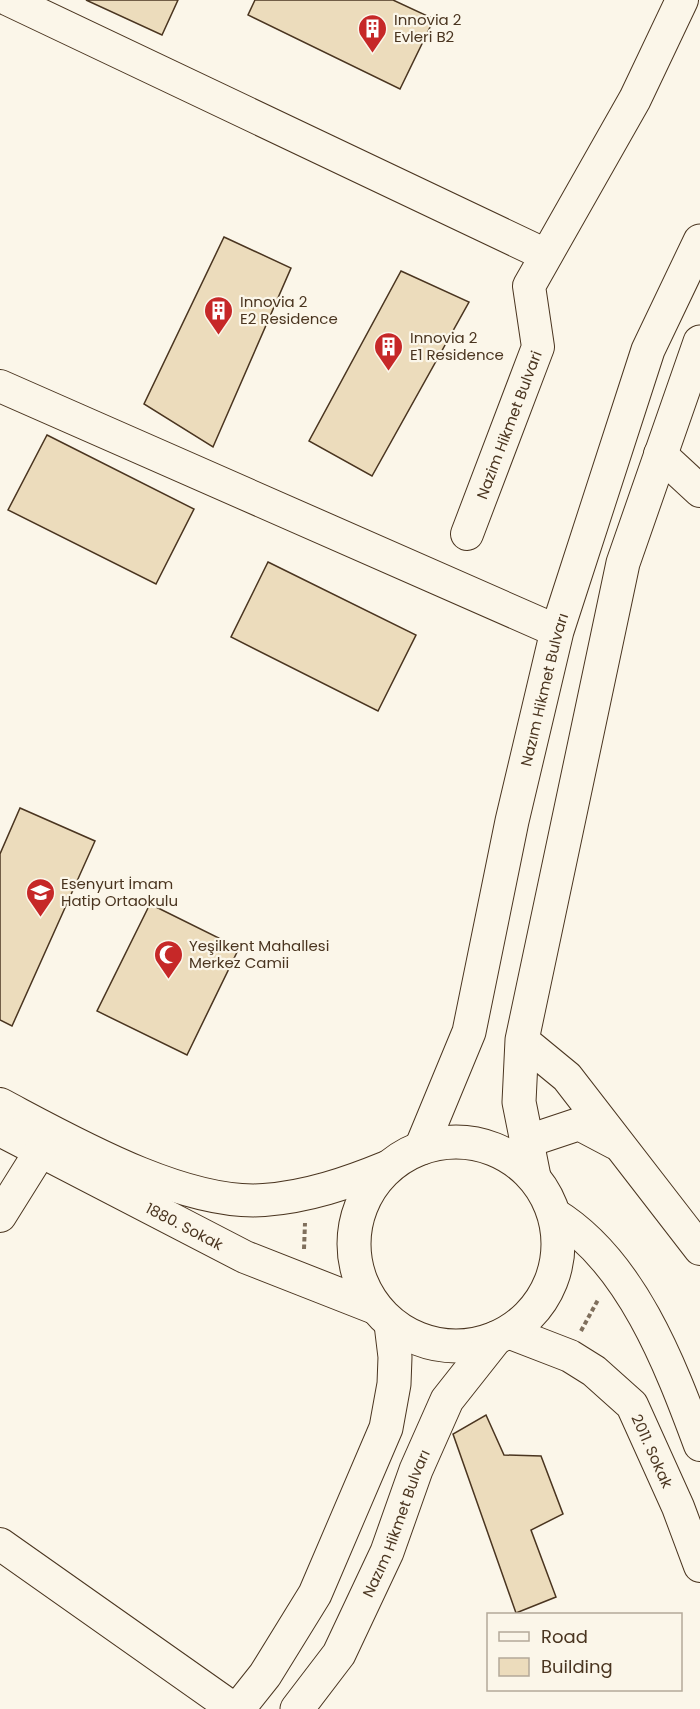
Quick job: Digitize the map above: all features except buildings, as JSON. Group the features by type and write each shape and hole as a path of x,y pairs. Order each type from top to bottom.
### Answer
{"main road":[{"name":"Nazım Hikmet Bulvarı","path":"421,1148 469,1032 512,821 557,630 648,350 700,241"},
{"path":"383,1316 408,1335 444,1346 479,1345 502,1335 537,1306 555,1272 558,1243 554,1214 534,1177 525,1142 519,1101 522,1040 623,562 700,342"},
{"path":"236,1709 265,1675 315,1594 386,1428 394,1384 395,1357 383,1316 357,1274 353,1235 364,1198 387,1167 421,1148 441,1142 482,1144 510,1157 534,1177"},
{"name":"Nazım Hikmet Bulvarı","path":"297,1709 339,1654 387,1552 421,1457 447,1400 502,1335"}],"street":[{"path":"9,0 546,255"},
{"name":"Nazim Hikmet Bulvari","path":"467,534 538,346 529,286 622,122 682,0"},
{"path":"0,386 557,630"},
{"path":"660,454 700,491"},
{"path":"522,1040 567,1077 700,1249"},
{"name":"1880. Sokak","path":"0,1104 70,1140 148,1175 211,1196 263,1200 347,1184 387,1167"},
{"path":"525,1142 579,1124 619,1145"},
{"name":"1880. Sokak","path":"0,1130 245,1257 383,1316"},
{"path":"0,1216 40,1152"},
{"path":"554,1214 575,1227 611,1263 637,1304 682,1395 700,1445"},
{"name":"2011. Sokak","path":"502,1335 570,1356 594,1371 632,1405 691,1512 700,1566"},
{"path":"0,1544 236,1709"}],"path":[{"path":"303,1261 305,1213"},
{"path":"576,1341 602,1292"}],"place":[{"name":"Innovia 2 Evleri B2","path":"373,54"},
{"name":"Innovia 2 E2 Residence","path":"219,336"},
{"name":"Innovia 2 E1 Residence","path":"389,372"},
{"name":"Esenyurt İmam Hatip Ortaokulu","path":"40,918"},
{"name":"Yeşilkent Mahallesi Merkez Camii","path":"168,980"}]}
